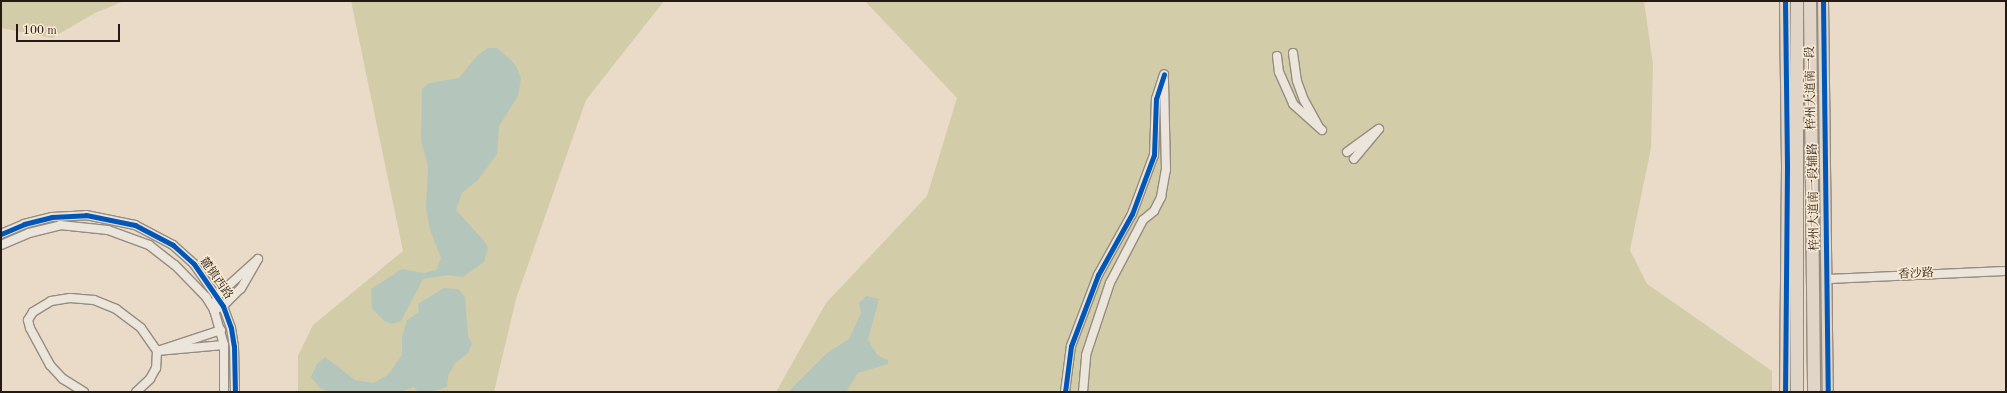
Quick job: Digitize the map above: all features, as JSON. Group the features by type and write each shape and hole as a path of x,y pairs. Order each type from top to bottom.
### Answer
{"highway":[{"name":"梓州大道南一段","path":"1796,1 1797,392"},
{"name":"梓州大道南一段","path":"1810,1 1814,392"}],"main road":[{"path":"1785,1 1787,168 1785,392"},
{"name":"梓州大道南一段辅路","path":"1823,1 1823,129 1827,279 1827,392"},
{"path":"1812,94 1823,129"}],"street":[{"path":"1277,56 1278,72 1293,104 1322,130 1304,100 1297,81 1293,53"},
{"path":"1065,392 1074,339 1098,275 1132,214 1154,155 1156,99 1164,74 1166,170 1161,197 1154,210 1143,220 1110,283 1086,355 1083,392"},
{"path":"1347,152 1378,129 1354,159"},
{"name":"麓镇西路","path":"1,234 24,224 66,216 109,218 135,225 173,245 194,264 223,306 231,328 234,346 235,392"},
{"path":"1,246 30,233 60,225 108,230 149,245 166,257 206,297 214,310 222,330 224,345 224,392"},
{"path":"258,259 245,283 223,306 214,310 217,296 258,259"},
{"name":"香沙路","path":"1827,279 2006,271"},
{"path":"84,392 63,379 39,347 28,320 33,312 51,302 70,298 94,300 116,309 141,328 157,351 156,368 150,380 136,392"},
{"path":"157,351 222,330"},
{"path":"157,351 224,345"}],"shaded area":[{"path":"1,1 124,1 95,13 52,38 1,28"},
{"path":"351,1 664,1 586,100 516,299 494,392 298,392 298,356 313,325 403,251"},
{"path":"865,1 1644,1 1653,64 1651,148 1630,250 1647,284 1772,371 1772,392 776,392 826,303 927,196 957,98"},
{"path":"488,48 497,48 515,64 521,78 518,96 499,126 497,154 478,180 462,193 456,210 484,241 488,248 484,262 463,277 448,275 423,279 401,321 392,324 384,321 372,308 371,289 402,269 424,273 436,270 441,258 430,230 426,208 428,166 421,141 422,89 429,83 459,78 477,56"},
{"path":"444,288 458,289 465,297 468,336 472,344 468,353 455,363 448,376 447,387 430,392 418,392 414,387 400,392 329,392 320,388 311,377 317,364 325,357 355,380 373,383 388,375 402,355 402,337 407,320 419,312 418,304"},
{"path":"866,296 879,299 868,340 877,355 888,360 888,364 858,373 846,392 788,392 827,353 849,339 861,313 859,303"}],"cycle path":[{"path":"1785,1 1787,168 1785,392"},
{"path":"1823,1 1828,392"},
{"path":"1065,392 1071,346 1098,275 1132,214 1154,155 1156,99 1164,74"},
{"path":"1,234 24,224 52,217 86,215 135,225 173,245 194,264 223,306 231,328 234,346 235,392"}]}
